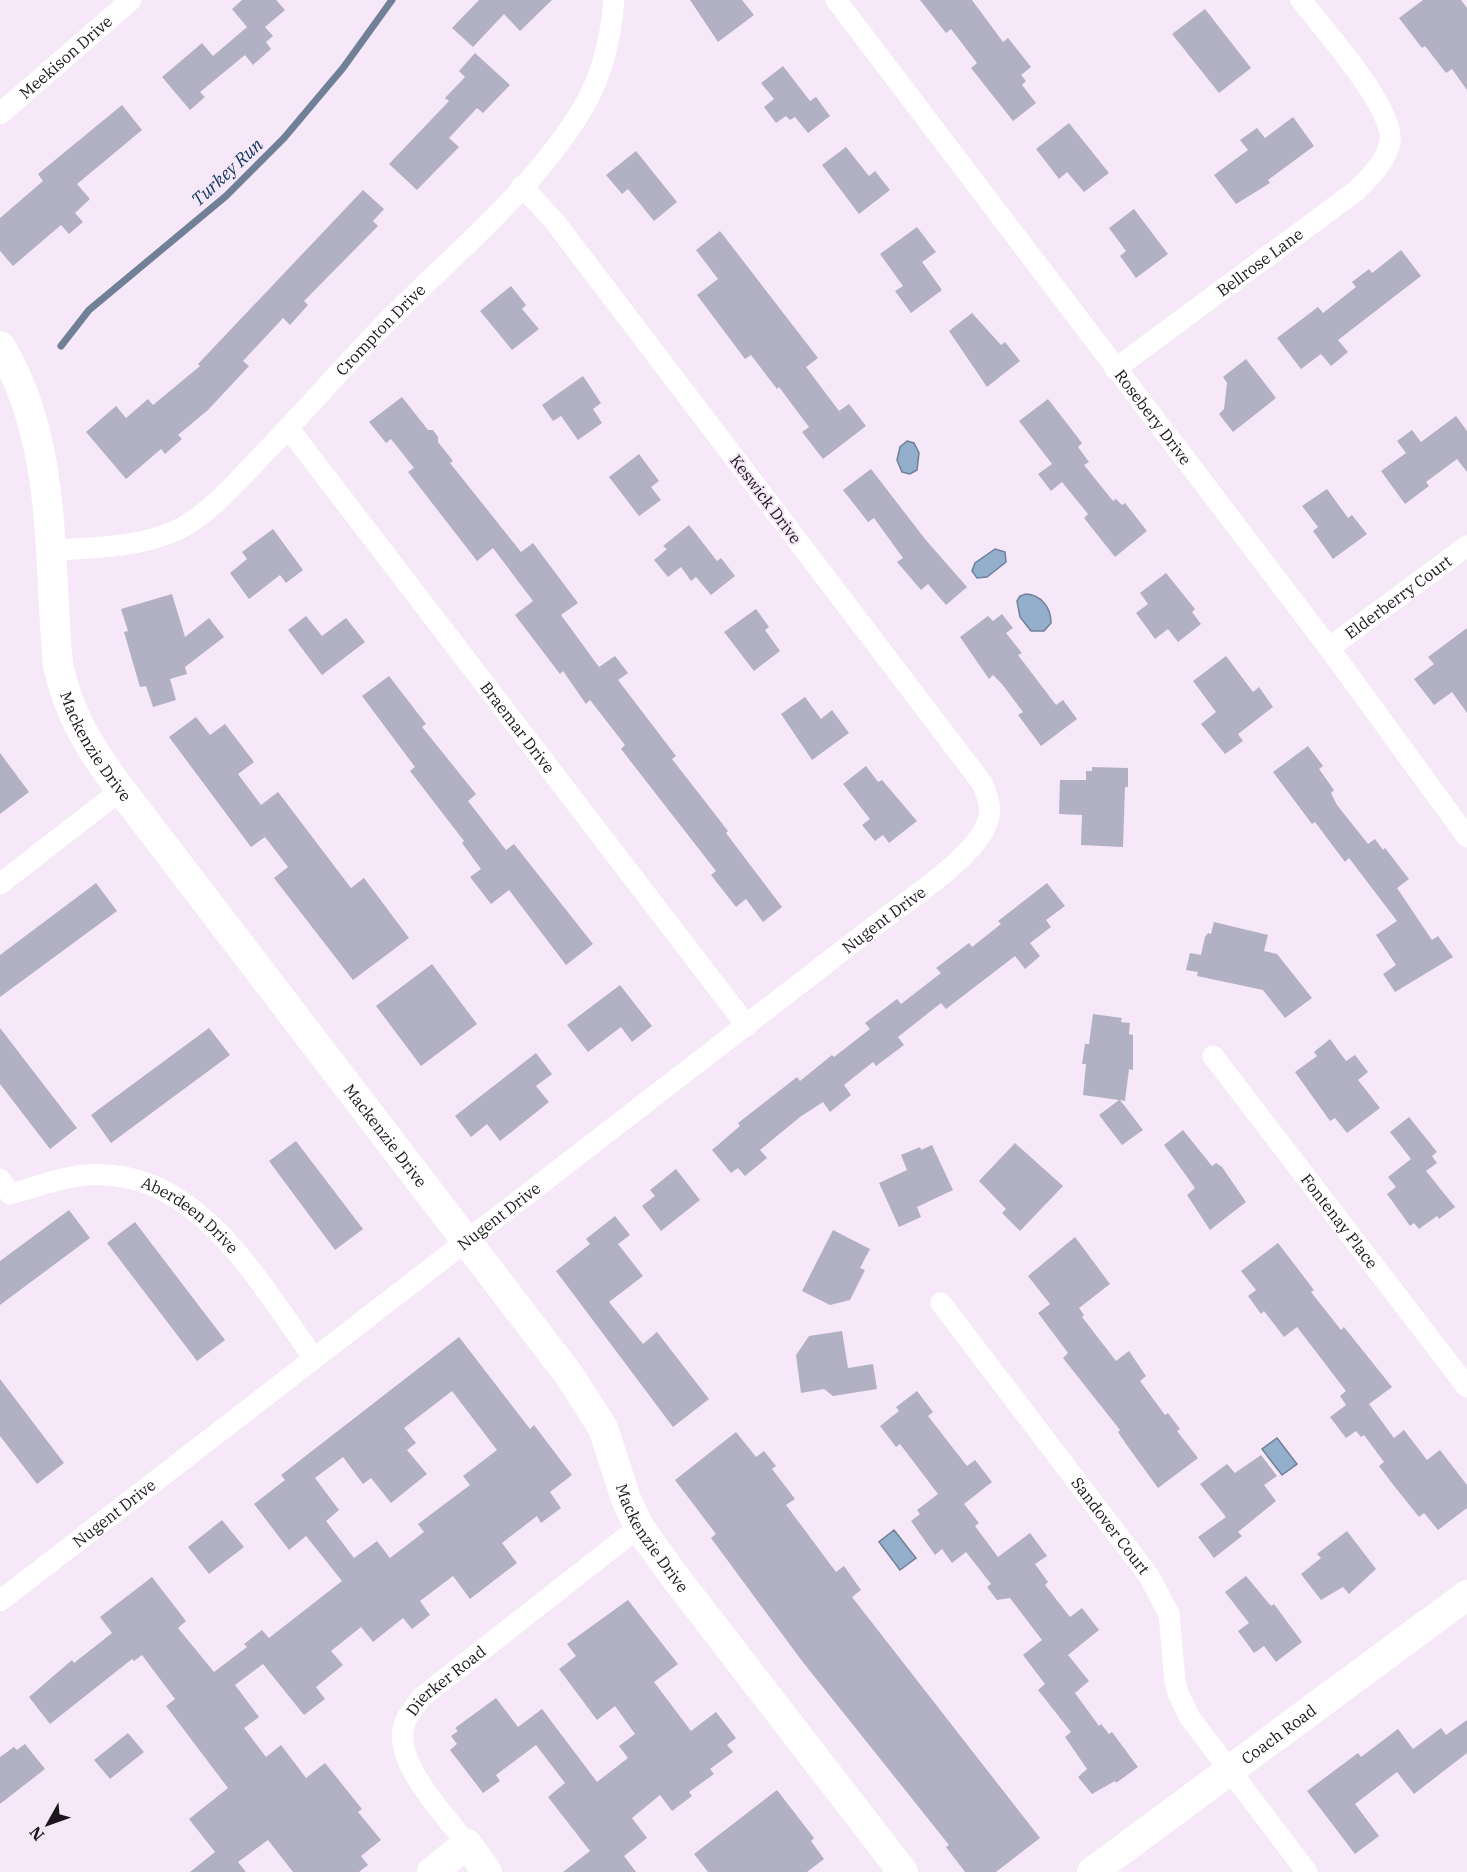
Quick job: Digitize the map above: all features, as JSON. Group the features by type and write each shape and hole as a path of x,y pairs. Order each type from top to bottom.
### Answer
{"street":[{"name":"Meekison Drive","path":"0,114 131,0"},
{"name":"Crompton Drive","path":"50,551 123,544 176,531 225,495 379,330 522,186 584,107 598,76 609,41 614,0"},
{"name":"Rosebery Drive","path":"836,0 1329,648 1467,837"},
{"name":"Bellrose Lane","path":"1115,369 1356,191 1377,170 1390,142 1384,113 1374,96 1301,0"},
{"name":"Keswick Drive","path":"522,186 555,222 982,783 989,801 988,822"},
{"name":"Mackenzie Drive","path":"2,353 36,431 48,499 58,665 82,735 121,790 586,1400 603,1428 626,1499 639,1527 903,1872"},
{"name":"Braemar Drive","path":"289,429 747,1026"},
{"name":"Elderberry Court","path":"1329,648 1467,546"},
{"path":"0,884 121,790"},
{"name":"Nugent Drive","path":"0,1601 464,1241 747,1026 958,860 976,844 988,822"},
{"name":"Fontenay Place","path":"1213,1056 1467,1387"},
{"name":"Aberdeen Drive","path":"3,1192 85,1175 134,1180 165,1190 200,1214 229,1243 314,1358"},
{"name":"Sandover Court","path":"941,1304 1149,1576 1169,1614 1178,1694 1190,1718 1307,1872"},
{"name":"Dierker Road","path":"467,1844 416,1777 402,1751 405,1721 422,1697 639,1527"},
{"name":"Coach Road","path":"1092,1872 1467,1595"},
{"path":"432,1872 467,1844 487,1872"}],"water":[{"path":"907,441 914,443 919,453 917,470 910,474 902,472 897,460 900,447"},
{"path":"995,549 1005,552 1006,562 987,577 977,578 972,571 975,563"},
{"path":"1026,594 1041,599 1047,607 1051,623 1044,631 1031,631 1020,617 1017,601 1020,596"},
{"path":"1277,1438 1297,1464 1282,1475 1262,1449"},
{"path":"894,1530 916,1558 900,1570 879,1542"}],"building":[{"path":"242,0 276,0 285,10 265,27 273,36 266,42 271,49 253,65 245,55 200,92 205,97 190,110 162,77 202,43 213,56 247,27 232,9"},
{"path":"479,0 552,0 520,31 504,14 473,47 452,28"},
{"path":"690,0 742,0 754,15 718,42"},
{"path":"920,0 972,0 1003,42 1008,38 1031,67 1021,75 1026,81 1022,85 1036,103 1013,121 971,68 977,63 951,29 946,33"},
{"path":"1423,0 1461,0 1467,8 1467,90 1452,69 1446,73 1425,46 1422,48 1399,18"},
{"path":"1205,9 1251,68 1219,93 1172,34"},
{"path":"475,53 510,85 483,113 477,108 449,138 459,147 417,190 389,164 449,101 445,98 465,77 459,71"},
{"path":"783,66 810,101 816,97 830,116 808,133 795,117 790,120 786,116 776,123 764,107 774,99 761,83"},
{"path":"122,105 142,130 77,184 90,199 75,213 83,222 69,234 61,225 13,266 0,251 0,218 43,181 38,174"},
{"path":"1293,117 1314,146 1268,180 1270,183 1236,204 1214,175 1248,150 1240,140 1257,128 1265,138"},
{"path":"1069,123 1109,173 1084,192 1067,172 1059,179 1036,149"},
{"path":"846,147 869,176 875,171 890,190 859,214 822,165"},
{"path":"636,151 677,202 654,221 628,189 622,194 606,175"},
{"path":"363,190 384,209 373,221 378,226 304,301 308,305 290,325 283,318 243,361 249,366 208,410 178,435 182,439 165,454 161,449 126,479 86,432 116,406 126,418 148,399 153,405 200,366 198,364"},
{"path":"1134,209 1168,254 1136,278 1120,256 1126,251 1109,228"},
{"path":"917,227 936,252 922,262 942,290 911,313 895,291 903,286 880,254"},
{"path":"720,231 818,358 806,367 839,411 849,404 866,426 823,459 802,432 809,427 779,387 777,389 751,355 745,359 697,295 718,279 696,250"},
{"path":"1401,250 1421,276 1338,340 1348,352 1331,366 1321,354 1301,369 1277,338 1318,307 1323,313 1356,287 1352,282 1369,269 1372,273"},
{"path":"511,286 526,305 522,309 539,329 512,350 480,311"},
{"path":"972,313 1001,345 1005,342 1020,361 987,387 949,331"},
{"path":"1246,359 1276,398 1233,432 1219,414 1224,409 1227,383 1223,377"},
{"path":"583,376 601,403 593,409 602,423 578,440 561,416 553,421 542,405"},
{"path":"402,397 428,430 433,430 438,437 438,442 453,461 450,463 521,552 533,543 578,603 561,615 599,667 615,656 628,673 618,680 676,756 672,759 728,831 726,833 782,907 763,922 746,899 736,907 711,875 716,871 621,749 625,745 590,700 586,704 563,671 560,674 515,615 533,601 493,548 477,561 408,472 414,468 391,439 386,443 369,422"},
{"path":"1048,399 1082,443 1078,447 1089,462 1084,465 1113,501 1116,499 1122,505 1125,503 1147,531 1115,557 1084,518 1088,514 1062,482 1051,491 1038,474 1052,464 1019,421"},
{"path":"1456,416 1467,431 1467,472 1457,459 1426,482 1429,486 1405,504 1381,471 1406,453 1397,441 1412,430 1421,442"},
{"path":"639,454 659,481 651,487 661,500 639,516 609,477"},
{"path":"871,469 925,539 967,587 946,605 928,584 921,590 897,562 903,558 874,518 868,522 843,490"},
{"path":"1327,489 1348,518 1352,515 1367,534 1333,559 1313,531 1318,527 1302,506"},
{"path":"689,525 717,561 721,558 735,576 711,595 696,577 691,581 681,567 668,577 654,560 667,549 663,546"},
{"path":"273,529 303,570 286,583 280,575 249,599 230,573 247,559 242,552"},
{"path":"1166,573 1195,609 1192,612 1201,624 1178,642 1168,629 1155,639 1136,613 1148,604 1140,593"},
{"path":"172,594 185,637 209,618 224,637 185,667 187,674 170,679 176,700 153,707 146,686 140,687 124,632 128,631 121,609"},
{"path":"756,609 769,627 765,630 780,651 754,671 724,632"},
{"path":"1002,614 1013,628 1006,633 1022,653 1018,655 1056,705 1063,700 1077,719 1041,746 1018,715 1023,712 993,675 989,679 960,637 988,616 993,621"},
{"path":"306,616 322,636 346,618 365,642 322,675 288,630"},
{"path":"1467,628 1467,713 1452,692 1434,705 1414,679 1434,664 1428,657"},
{"path":"1226,656 1253,692 1259,687 1273,707 1238,734 1243,741 1225,754 1201,724 1216,712 1193,681"},
{"path":"389,676 426,724 422,727 476,794 468,801 506,850 514,844 593,944 566,965 509,890 491,904 470,877 481,869 462,843 464,841 410,771 415,767 362,696"},
{"path":"805,697 821,719 832,710 849,733 812,760 781,714"},
{"path":"196,717 210,735 225,724 254,762 238,774 261,805 278,792 351,888 364,878 409,938 353,980 274,878 288,867 265,837 251,847 169,737"},
{"path":"1308,746 1323,766 1319,769 1334,790 1331,793 1337,805 1368,844 1375,839 1409,879 1397,888 1432,940 1438,936 1453,957 1395,992 1383,974 1396,965 1376,935 1397,921 1349,858 1345,862 1315,822 1312,824 1273,772"},
{"path":"0,753 29,792 0,814"},
{"path":"866,766 878,782 882,780 917,821 889,843 883,835 875,841 862,825 870,819 843,784"},
{"path":"1092,767 1128,768 1123,847 1081,845 1082,815 1059,814 1060,780 1086,780 1086,771 1092,771"},
{"path":"96,883 117,911 0,997 0,955"},
{"path":"1047,883 1065,906 1046,920 1051,927 1030,943 1040,956 1025,969 1015,956 946,1009 941,1003 898,1037 904,1045 876,1066 873,1062 844,1085 851,1095 830,1112 823,1102 800,1117 760,1150 767,1158 745,1176 738,1168 731,1173 712,1150 740,1126 738,1123 797,1077 800,1081 832,1055 834,1057 870,1029 865,1023 897,999 901,1004 941,973 936,968 969,943 972,947 1001,924 998,921"},
{"path":"1214,922 1268,935 1264,951 1277,954 1312,998 1285,1018 1263,990 1197,976 1198,972 1186,970 1190,953 1201,955 1205,937 1208,933 1211,934"},
{"path":"432,964 477,1024 421,1066 376,1006"},
{"path":"620,985 652,1026 632,1042 621,1027 588,1052 567,1025"},
{"path":"1093,1014 1122,1018 1121,1022 1130,1023 1129,1034 1133,1035 1133,1070 1129,1069 1125,1101 1120,1100 1143,1130 1122,1145 1099,1115 1119,1100 1083,1095 1086,1064 1082,1064 1085,1044 1089,1044"},
{"path":"0,1028 77,1128 50,1149 0,1084"},
{"path":"209,1028 230,1055 111,1143 91,1115"},
{"path":"1330,1039 1346,1061 1355,1055 1368,1072 1358,1080 1380,1108 1347,1133 1335,1118 1330,1121 1295,1072 1317,1056 1314,1052"},
{"path":"536,1053 552,1074 536,1086 549,1102 500,1141 487,1124 471,1137 455,1116"},
{"path":"1409,1117 1437,1152 1432,1156 1437,1163 1426,1171 1455,1207 1439,1219 1437,1216 1419,1229 1414,1223 1410,1226 1387,1194 1396,1187 1388,1177 1411,1159 1390,1132"},
{"path":"1183,1130 1212,1166 1216,1163 1222,1167 1246,1202 1210,1230 1187,1195 1195,1188 1164,1145"},
{"path":"296,1141 363,1229 335,1250 269,1161"},
{"path":"1015,1143 1063,1186 1020,1231 1002,1213 1006,1209 979,1181"},
{"path":"932,1145 953,1190 917,1207 921,1217 899,1227 879,1183 907,1170 901,1155"},
{"path":"676,1169 700,1200 661,1231 642,1206 655,1196 650,1190"},
{"path":"69,1210 90,1238 0,1305 0,1261"},
{"path":"615,1216 630,1235 618,1244 643,1276 609,1302 643,1344 657,1332 709,1399 673,1427 556,1271 590,1244 586,1239"},
{"path":"135,1222 225,1340 197,1361 107,1243"},
{"path":"833,1230 870,1249 860,1268 865,1270 850,1300 830,1305 802,1291"},
{"path":"1075,1237 1110,1284 1079,1308 1084,1315 1082,1317 1116,1361 1129,1351 1146,1376 1140,1381 1165,1415 1168,1413 1180,1429 1177,1431 1198,1458 1158,1488 1118,1432 1120,1430 1063,1358 1068,1353 1038,1313 1050,1304 1028,1276"},
{"path":"1278,1243 1314,1290 1311,1292 1341,1330 1344,1327 1392,1387 1369,1404 1394,1438 1404,1430 1427,1460 1440,1450 1467,1485 1467,1508 1438,1530 1424,1513 1419,1517 1391,1482 1379,1466 1384,1462 1364,1435 1361,1437 1356,1431 1346,1438 1330,1417 1346,1405 1340,1396 1346,1391 1297,1327 1284,1337 1264,1311 1261,1314 1248,1296 1256,1290 1241,1271"},
{"path":"842,1331 848,1368 873,1364 877,1389 833,1396 824,1389 801,1393 796,1355 809,1336"},
{"path":"459,1337 530,1429 534,1425 572,1475 550,1492 561,1508 541,1523 537,1516 502,1543 517,1563 470,1599 453,1576 420,1601 430,1615 412,1629 403,1618 373,1642 361,1627 331,1651 343,1665 316,1687 325,1699 304,1715 263,1664 235,1685 259,1717 244,1728 266,1757 281,1745 306,1778 325,1763 362,1809 358,1812 381,1840 361,1856 368,1865 359,1872 293,1872 268,1840 238,1862 246,1872 190,1872 215,1852 189,1819 228,1788 166,1706 175,1699 142,1655 134,1661 132,1659 50,1724 29,1697 72,1660 74,1663 112,1633 100,1617 152,1577 186,1621 178,1628 214,1672 247,1647 244,1644 262,1630 269,1638 342,1581 306,1536 289,1550 254,1504 285,1480 281,1475","holes":["452,1391 497,1450 463,1476 470,1485 418,1524 424,1532 390,1558 377,1541 354,1558 326,1521 339,1510 315,1478 343,1457 363,1484 371,1478 391,1503 427,1474 407,1450 416,1443 404,1428"]},
{"path":"0,1379 64,1463 37,1484 0,1436"},
{"path":"917,1391 933,1412 928,1416 967,1466 975,1460 992,1482 964,1504 979,1523 975,1526 998,1557 1030,1533 1047,1556 1035,1564 1048,1582 1045,1585 1070,1617 1082,1608 1099,1630 1068,1655 1089,1681 1075,1693 1099,1726 1101,1724 1109,1734 1112,1732 1138,1767 1116,1783 1115,1781 1092,1794 1078,1777 1087,1769 1065,1737 1071,1732 1038,1690 1045,1684 1023,1655 1042,1640 1010,1598 997,1600 987,1587 991,1584 966,1552 952,1563 942,1549 935,1555 911,1521 920,1514 917,1510 938,1494 900,1444 896,1447 880,1426 899,1411 896,1407"},
{"path":"736,1432 756,1457 764,1451 776,1466 772,1469 795,1499 786,1505 836,1572 844,1566 861,1590 852,1597 1040,1838 996,1872 965,1872 946,1847 949,1845 802,1661 711,1538 716,1534 675,1480"},
{"path":"1261,1455 1277,1476 1264,1485 1276,1501 1238,1532 1242,1536 1214,1558 1198,1537 1226,1517 1200,1484 1227,1464 1235,1473"},
{"path":"222,1520 244,1547 209,1574 188,1547"},
{"path":"1347,1531 1376,1569 1349,1594 1343,1587 1321,1600 1301,1574 1321,1558 1317,1554"},
{"path":"1246,1576 1271,1606 1274,1604 1302,1642 1276,1662 1264,1646 1254,1653 1238,1631 1249,1623 1225,1592"},
{"path":"628,1600 678,1664 654,1682 691,1731 716,1712 736,1738 727,1745 733,1752 710,1769 714,1774 689,1792 692,1796 672,1811 660,1795 632,1818 647,1838 624,1856 636,1872 563,1872 590,1851 548,1797 565,1783 536,1745 496,1775 500,1781 483,1793 450,1750 457,1744 451,1736 458,1731 455,1728 496,1698 518,1727 542,1709 597,1782 628,1758 619,1746 635,1734 615,1706 597,1720 559,1669 576,1656 567,1644"},
{"path":"1467,1720 1467,1753 1414,1794 1397,1772 1355,1804 1379,1836 1355,1854 1307,1791 1358,1753 1361,1757 1398,1729 1413,1749 1441,1728 1446,1735"},
{"path":"128,1733 144,1752 110,1779 94,1760"},
{"path":"25,1744 45,1769 0,1804 0,1757 14,1747 17,1750"},
{"path":"777,1790 814,1838 811,1841 824,1859 807,1872 708,1872 694,1854"}],"waterway":[{"name":"Turkey Run","path":"61,346 89,310 226,196 284,138 343,68 392,0"}]}
